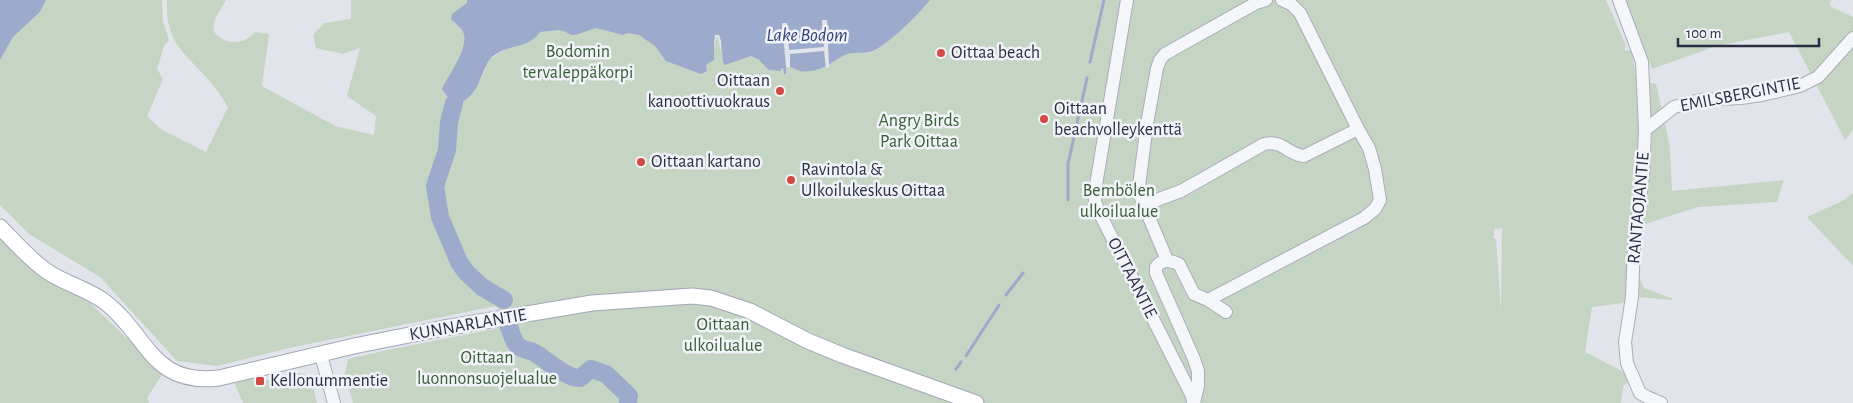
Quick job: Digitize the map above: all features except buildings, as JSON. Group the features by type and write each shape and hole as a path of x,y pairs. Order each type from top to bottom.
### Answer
{"main road":[{"name":"KUNNARLANTIE","path":"0,227 46,271 104,302 120,316 155,359 168,369 197,380 219,378 354,346 444,328 592,303 692,296 711,298 750,312 808,341 842,355 976,403"}],"street":[{"name":"OITTAANTIE","path":"1127,0 1096,185 1095,202 1103,222 1163,338 1194,403"},
{"path":"1167,260 1142,200 1139,186 1139,175 1154,82 1160,60 1165,54 1256,3 1266,0"},
{"path":"1208,300 1364,218 1375,209 1380,200 1375,169 1369,148 1300,13 1292,4 1282,0"},
{"name":"RANTAOJANTIE","path":"1619,0 1642,62 1645,130 1643,174 1634,246 1632,297 1625,342 1627,363 1640,393 1661,403"},
{"name":"EMILSBERGINTIE","path":"1645,130 1674,107 1700,100 1741,98 1800,86 1818,77 1841,54 1853,38"},
{"path":"1142,200 1154,201 1181,191 1264,144 1278,144 1298,156 1304,156 1358,129"},
{"path":"1194,403 1198,371 1156,273 1156,267 1159,263 1167,260 1179,264 1194,294 1208,300 1226,312"},
{"path":"321,355 334,403"}],"green space":[{"path":"46,0 162,0 163,21 169,40 164,46 157,69 163,79 147,116 162,130 206,152 228,107 215,88 181,50 175,40 167,16 167,0 226,0 215,19 213,30 222,39 234,42 245,40 255,32 269,34 262,86 335,126 374,135 376,116 347,96 360,48 343,54 316,48 313,35 324,23 351,19 351,0 488,0 449,102 458,105 474,93 490,59 506,49 540,32 559,30 584,31 596,28 606,30 627,10 711,57 717,35 721,51 721,42 781,71 781,68 783,68 784,73 786,67 816,70 827,66 846,54 876,50 902,30 930,0 1606,0 1625,43 1625,50 1631,51 1637,80 1640,110 1639,173 1627,295 1623,303 1592,307 1585,352 1624,372 1629,380 1623,387 1621,403 353,403 345,374 348,359 510,326 496,306 294,347 217,366 177,361 100,277 29,234 0,205 0,60 13,37 40,12","holes":["1502,228 1501,311 1494,229"]},
{"path":"1626,0 1831,0 1830,6 1853,17 1853,130 1845,140 1789,32 1716,46 1652,69"},
{"path":"1650,83 1656,84 1670,147 1672,191 1784,180 1777,202 1698,207 1645,224 1641,237 1639,277 1644,288 1672,300 1637,297 1640,227 1652,139"},
{"path":"1853,193 1853,266 1807,217 1842,201"},
{"path":"0,237 43,275 90,303 163,373 147,398 149,403 0,403"},
{"path":"299,373 304,374 310,380 317,403 243,403 233,380 253,378 254,383"}],"water":[{"path":"0,0 46,0 40,12 13,37 0,60"},
{"name":"Lake Bodom","path":"467,0 930,0 902,30 876,50 866,53 846,54 820,69 802,71 786,67 786,74 784,74 783,68 781,68 781,71 769,70 759,60 751,56 725,65 719,35 715,35 714,60 707,64 707,71 701,74 666,61 655,46 639,35 628,33 623,35 596,28 575,35 559,30 540,32 530,42 506,49 493,56 487,63 473,93 458,105 449,102 442,89 462,52 464,44 462,30 451,19 452,14 467,3"}],"pier":[{"path":"822,20 827,20 829,67 826,68 824,51 790,54 790,67 786,67 782,23 787,23 789,50 824,47"}],"waterway":[{"path":"1090,62 1104,0"},
{"path":"1068,200 1068,164 1087,78"},
{"path":"454,103 449,122 447,150 435,186 440,217 459,262 466,272 482,287 504,300"},
{"path":"1006,295 1023,273"},
{"path":"966,356 999,305"},
{"path":"509,327 514,341 519,347 535,353 569,376 580,378 591,369 606,374 629,396 628,403"},
{"path":"956,369 961,362"}],"place":[{"name":"Oittaa beach","path":"941,53"},
{"name":"Oittaan kanoottivuokraus","path":"780,91"},
{"name":"Oittaan beachvolleykenttä","path":"1044,119"},
{"name":"Oittaan kartano","path":"641,162"},
{"name":"Ravintola & Ulkoilukeskus Oittaa","path":"791,180"},
{"name":"Kellonummentie","path":"260,381"}],"park label":[{"name":"Bodomin tervaleppäkorpi","path":"578,62"},
{"name":"Angry Birds Park Oittaa","path":"919,131"},
{"name":"Bembölen ulkoilualue","path":"1119,201"},
{"name":"Oittaan ulkoilualue","path":"723,335"},
{"name":"Oittaan luonnonsuojelualue","path":"487,368"}]}
